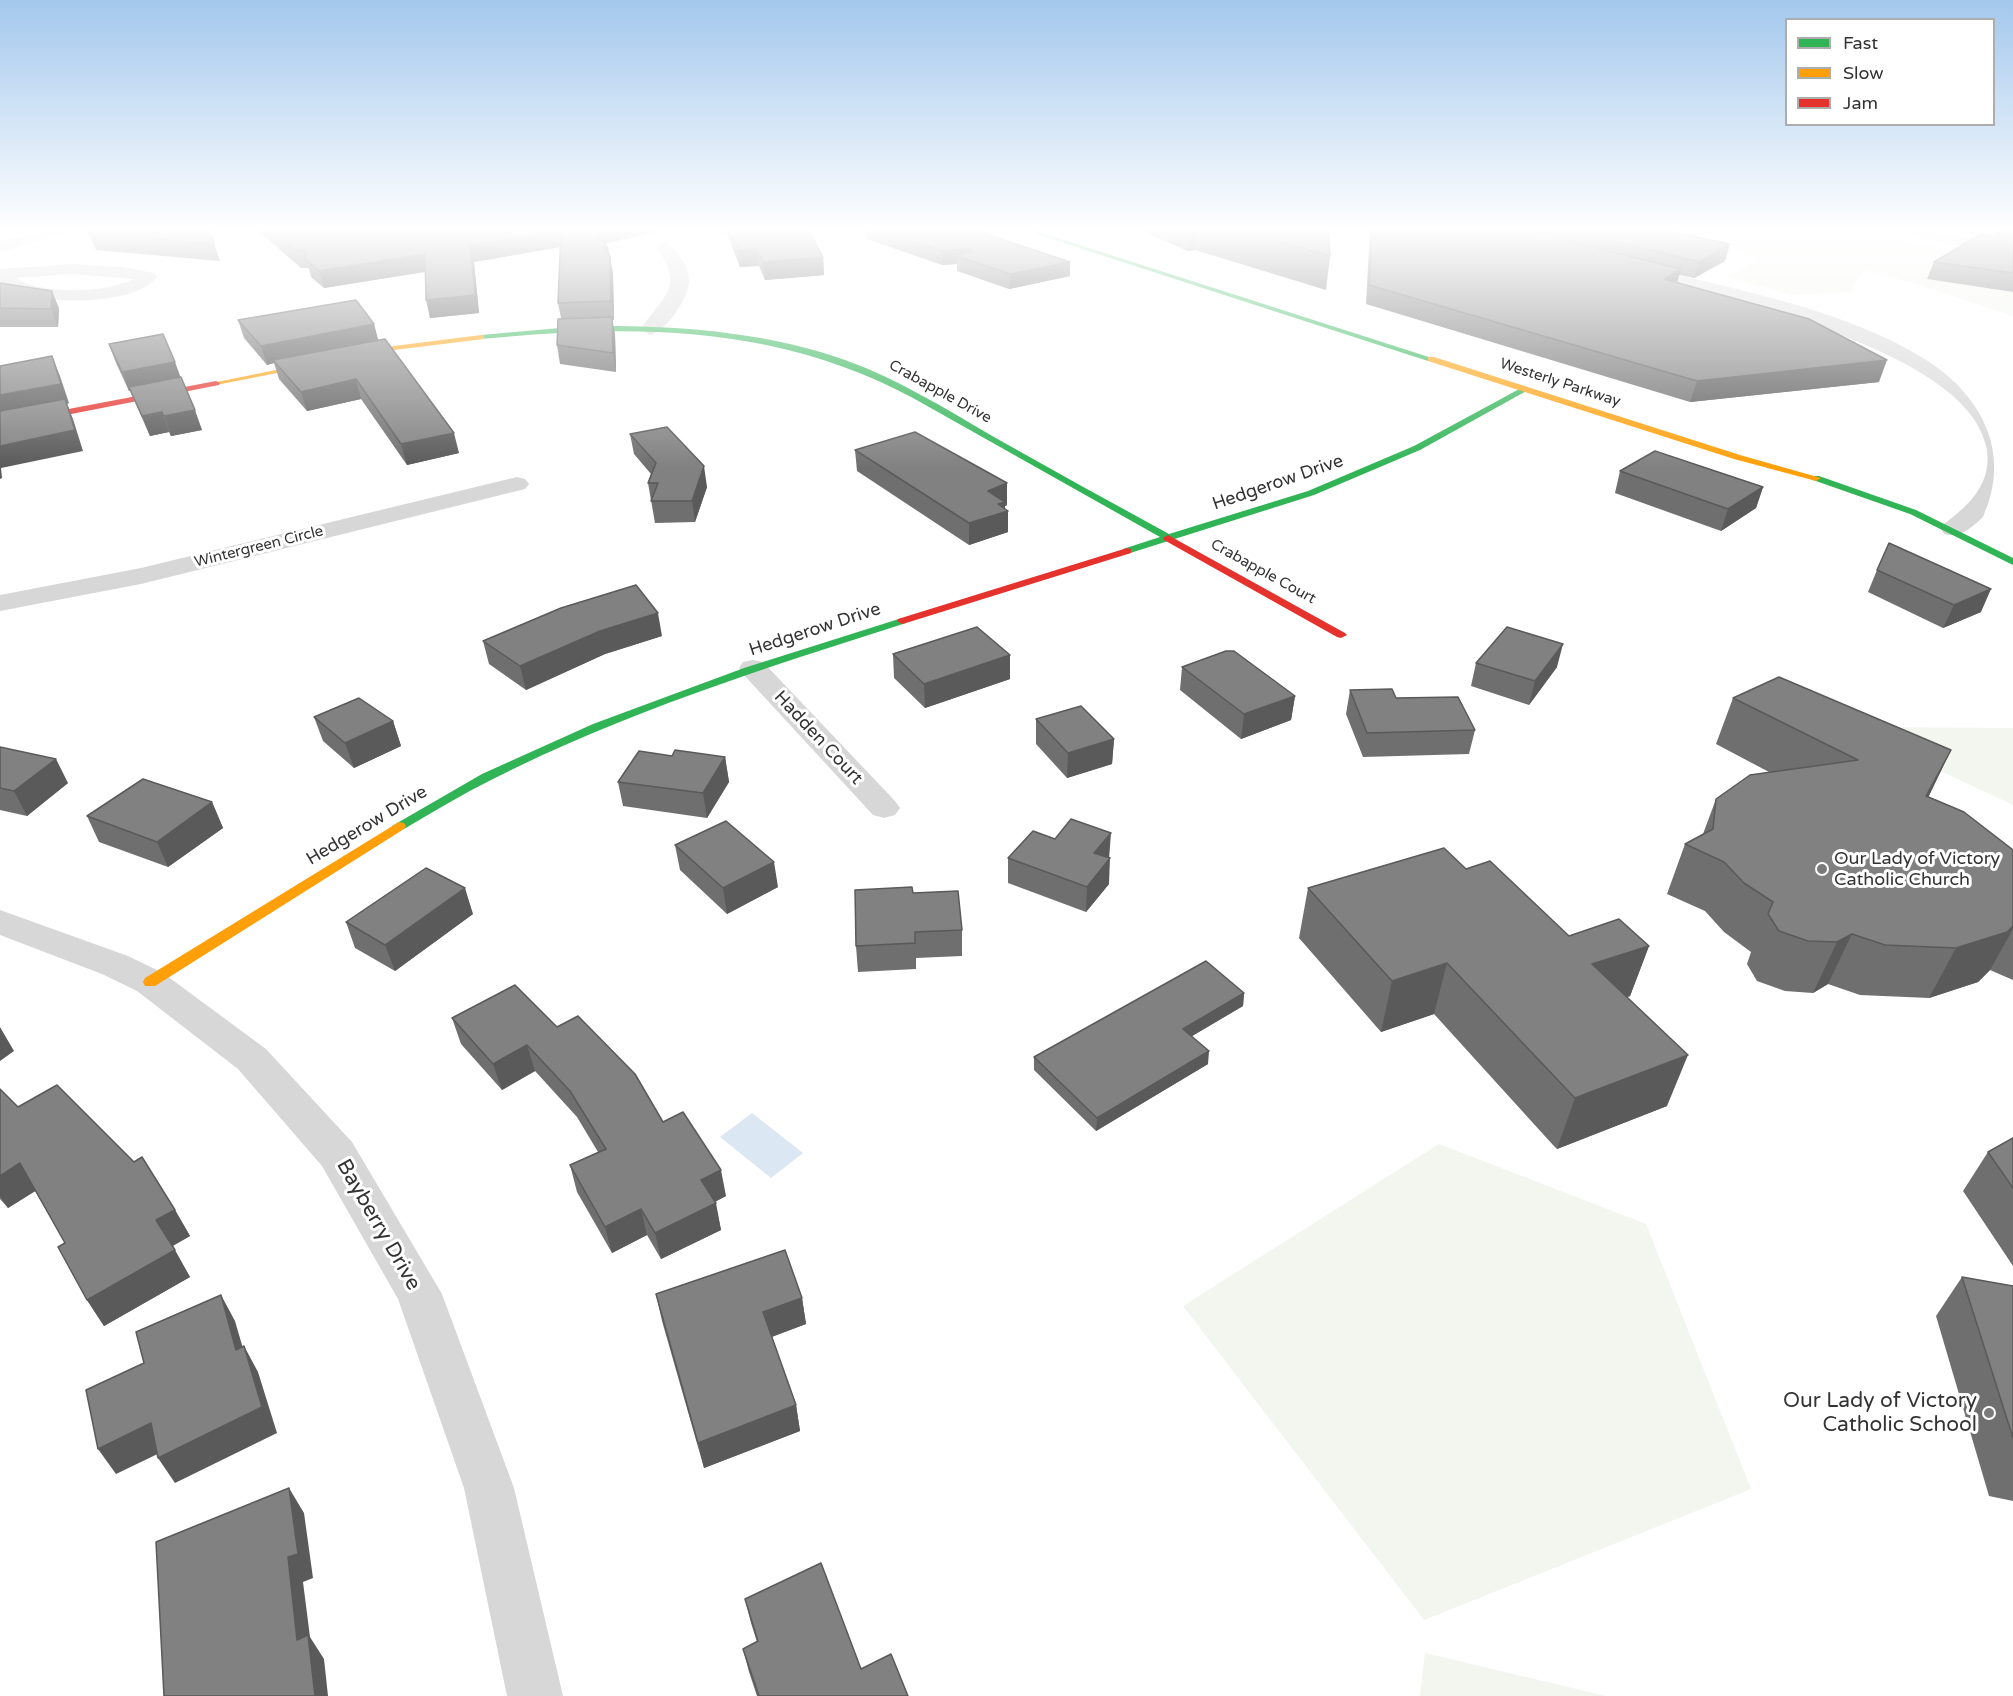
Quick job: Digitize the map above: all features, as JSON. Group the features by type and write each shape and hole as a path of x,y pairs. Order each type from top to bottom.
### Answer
{"street":[{"path":"650,329 665,310"},
{"name":"Westerly Parkway","path":"1278,310 1737,457 1854,488 1953,529 2013,562"},
{"path":"1784,310 1892,349 1956,389 1994,428 2006,451 2002,484 1978,512 1953,529"},
{"name":"Crabapple Drive","path":"0,425 394,348 528,331 650,329 766,341 858,367 1169,538"},
{"name":"Hedgerow Drive","path":"150,982 384,834 499,771 625,716 753,668 1311,493 1363,473 1417,448 1526,389"},
{"name":"Westerly Parkway","path":"1737,457 1879,512 1996,570"},
{"name":"Wintergreen Circle","path":"0,603 141,576 517,484"},
{"name":"Crabapple Court","path":"1169,538 1341,635"},
{"name":"Hadden Court","path":"753,668 884,808"},
{"name":"Bayberry Drive","path":"0,922 115,965 150,982 252,1059 330,1146 418,1294 489,1488 535,1696"}],"shaded area":[{"path":"1995,310 2013,310 2013,316"},
{"path":"1847,727 2013,728 2013,805"},
{"path":"752,1113 803,1153 771,1178 720,1137"},
{"path":"1439,1144 1646,1224 1751,1489 1424,1620 1183,1306"},
{"path":"1425,1653 1606,1696 1420,1696"}],"building":[{"path":"296,310 364,310 374,324 261,346 238,320"},
{"path":"1455,310 1777,310 1809,319 1887,360 1697,381"},
{"path":"612,317 613,353 557,345 558,319"},
{"path":"163,334 175,362 122,372 109,344"},
{"path":"385,339 454,433 401,444 356,379 301,392 273,360"},
{"path":"52,356 61,384 0,395 0,366"},
{"path":"181,377 195,410 164,416 162,412 142,416 129,387"},
{"path":"65,399 75,430 0,446 0,411"},
{"path":"667,427 704,466 692,501 651,501 658,483 648,483 656,463 630,434"},
{"path":"915,432 1007,483 988,491 1005,502 998,504 1008,511 969,523 855,450"},
{"path":"1655,451 1763,487 1728,509 1620,471"},
{"path":"1889,543 1991,589 1954,605 1877,570"},
{"path":"636,585 658,613 600,631 520,666 483,641 561,608"},
{"path":"977,627 1010,655 924,684 893,654"},
{"path":"1507,627 1563,644 1535,681 1476,663"},
{"path":"1226,651 1234,651 1295,696 1244,714 1182,667"},
{"name":"Our Lady of Victory Catholic Church","path":"1779,677 1951,750 1926,796 1964,812 2013,850 2013,926 2007,932 1956,948 1885,945 1852,934 1837,942 1808,941 1779,931 1768,914 1773,902 1744,883 1724,862 1685,844 1713,829 1716,799 1750,775 1858,760 1733,698"},
{"path":"1392,689 1396,698 1458,697 1475,730 1367,733 1350,690"},
{"path":"359,698 393,721 345,743 314,717"},
{"path":"1081,706 1114,739 1068,753 1036,719"},
{"path":"0,747 56,759 14,791 0,788"},
{"path":"675,750 725,757 703,793 618,782 639,751 672,756"},
{"path":"143,779 212,802 157,842 87,816"},
{"path":"1071,819 1111,833 1094,853 1110,858 1087,887 1008,858 1033,831 1055,839"},
{"path":"726,821 774,862 723,888 675,845"},
{"path":"1444,848 1466,869 1490,861 1569,936 1619,919 1649,946 1592,964 1688,1055 1575,1098 1447,963 1392,981 1308,888"},
{"path":"426,868 465,888 385,945 346,922"},
{"path":"912,887 913,893 958,891 962,930 915,932 915,943 856,946 855,890"},
{"path":"1206,961 1244,993 1183,1029 1209,1051 1097,1118 1034,1057"},
{"path":"515,985 557,1027 578,1016 635,1074 663,1122 683,1112 721,1170 701,1180 716,1203 655,1233 641,1209 605,1227 570,1165 606,1149 570,1091 527,1045 493,1064 452,1018"},
{"path":"57,1085 134,1162 142,1157 175,1210 156,1220 175,1250 87,1300 58,1247 65,1243 20,1163 0,1176 0,1089 18,1107"},
{"path":"2013,1138 2013,1188 1988,1152"},
{"path":"785,1250 802,1298 763,1312 796,1405 698,1443 656,1294"},
{"path":"1962,1277 2013,1286 2013,1438"},
{"path":"221,1295 236,1350 244,1346 262,1407 158,1458 151,1423 98,1449 86,1390 144,1363 136,1332"},
{"path":"289,1488 298,1554 288,1557 297,1640 308,1635 315,1696 164,1696 156,1542"},
{"path":"821,1563 861,1669 891,1654 908,1696 759,1696 743,1649 758,1641 745,1599"}],"traffic: fast":[{"path":"1278,310 1431,359"},
{"path":"481,337 571,329 662,329 753,338 797,348 860,368 898,386 1168,538"},
{"path":"1127,551 1311,493 1417,448 1526,389"},
{"path":"1816,478 1913,512 2013,562"},
{"path":"399,826 486,777 598,727 698,688 902,621"}],"traffic: slow":[{"path":"216,383 394,348 481,337"},
{"path":"1431,359 1737,457 1816,478"},
{"path":"150,982 399,826"}],"traffic: jam":[{"path":"0,425 216,383"},
{"path":"1168,538 1341,635"},
{"path":"902,621 1127,551"}],"place":[{"name":"Our Lady of Victory Catholic Church","path":"1822,869"},
{"name":"Our Lady of Victory Catholic School","path":"1989,1413"}]}
